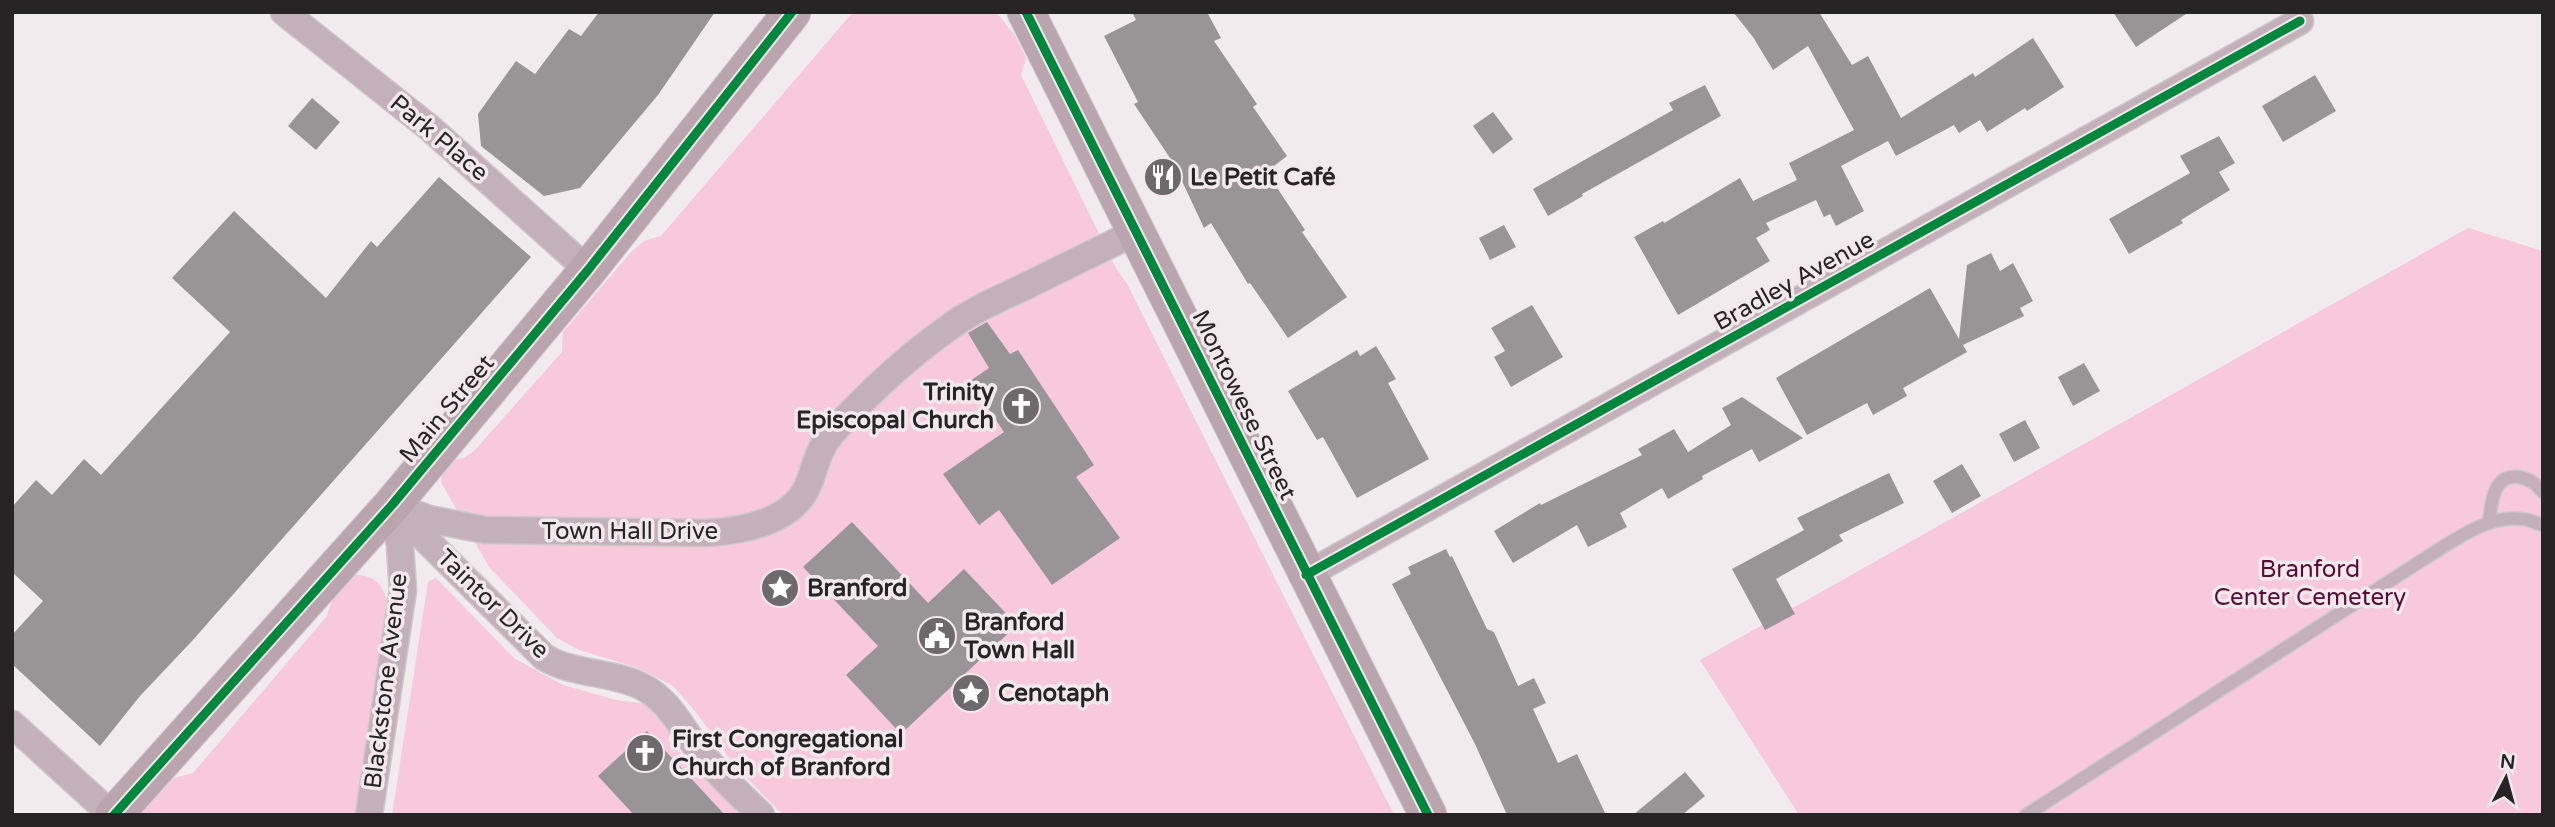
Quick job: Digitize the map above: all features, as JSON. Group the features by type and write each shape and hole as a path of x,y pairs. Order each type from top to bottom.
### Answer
{"street":[{"name":"Park Place","path":"284,12 431,129 589,270"},
{"name":"Main Street","path":"113,815 392,505 589,270 792,12"},
{"name":"Montowese Street","path":"1026,12 1428,815"},
{"name":"Bradley Avenue","path":"1306,575 2300,21"},
{"name":"Town Hall Drive","path":"392,505 429,519 485,530 707,533 736,530 767,521 788,510 801,498 809,483 820,448 832,433 889,374 941,333 978,309 1136,232"},
{"name":"Blackstone Avenue","path":"369,815 402,590 400,545 392,505"},
{"name":"Taintor Drive","path":"392,505 544,657 561,665 633,683 657,697 673,712 706,760 761,815"},
{"path":"12,724 113,815"}],"lane":[{"path":"2489,523 2497,487 2506,478 2522,476 2543,492"},
{"path":"2026,815 2424,559 2489,523 2520,519 2543,525"}],"green space":[{"path":"853,12 996,12 1016,37 1026,58 1021,75 1394,815 783,815 735,766 673,686 638,668 579,650 557,638 489,567 441,482 443,471 454,459 464,458 474,451 562,352 563,332 631,252 644,241 661,236"},
{"name":"Branford Center Cemetery","path":"2468,228 2543,251 2543,815 1799,815 1700,660"},
{"path":"356,575 377,582 387,601 356,815 140,815 174,778 193,773 327,616 340,587"},
{"path":"436,578 514,658 563,685 616,700 648,704 672,731 668,740 741,815 392,815 428,582"}],"building":[{"path":"599,12 715,12 658,95 580,188 544,196 481,146 478,114 516,61 535,74 569,29 581,36"},
{"path":"1132,12 1207,12 1221,38 1214,41 1257,104 1253,107 1287,156 1270,169 1276,177 1272,180 1305,230 1302,232 1347,297 1288,338 1250,283 1248,284 1211,223 1204,228 1174,164 1134,104 1138,102 1104,36 1136,20"},
{"path":"1733,12 1819,12 1852,65 1868,56 1901,118 1973,73 1975,77 2033,38 2064,87 1987,132 1980,120 1959,133 1954,125 1896,156 1888,141 1841,166 1864,211 1836,226 1830,214 1824,217 1816,200 1766,223 1770,230 1756,238 1770,261 1678,315 1634,237 1663,221 1664,223 1740,178 1753,201 1797,180 1789,163 1854,130 1808,46 1773,70 1753,37"},
{"path":"2113,12 2189,12 2136,47"},
{"path":"2315,75 2336,111 2283,142 2262,106"},
{"path":"1705,85 1721,116 1548,216 1533,189 1673,110 1669,103"},
{"path":"312,98 340,122 316,150 288,126"},
{"path":"1493,112 1513,139 1493,154 1473,126"},
{"path":"2219,136 2235,163 2219,172 2230,190 2181,220 2183,223 2129,254 2109,219 2190,173 2180,156"},
{"path":"439,177 531,257 192,641 140,696 100,746 12,664 12,635 43,601 12,572 12,507 36,480 52,495 84,459 101,475 230,332 172,278 234,211 326,298 371,241 377,247"},
{"path":"1504,225 1516,247 1490,260 1479,238"},
{"path":"1991,253 2000,271 2013,263 2033,301 2020,308 2024,316 1963,345 1967,352 1903,388 1907,396 1873,415 1867,403 1807,435 1776,378 1930,288 1959,339 1967,265"},
{"path":"1532,305 1563,357 1511,387 1494,357 1505,351 1491,328"},
{"name":"Trinity Episcopal Church","path":"987,322 1010,354 1018,350 1094,465 1076,477 1120,538 1052,585 999,510 979,525 943,474 1004,432 970,381 989,368 968,333"},
{"path":"1376,346 1396,379 1388,383 1429,459 1357,498 1323,437 1317,440 1288,391 1357,350 1360,356"},
{"path":"2084,363 2100,391 2073,406 2058,377"},
{"path":"1742,397 1803,438 1759,462 1752,449 1702,476 1703,479 1668,499 1662,488 1620,513 1627,527 1588,547 1577,525 1513,563 1494,531 1540,503 1541,505 1642,455 1638,449 1674,429 1688,452 1731,425 1722,408"},
{"path":"2025,420 2040,448 2014,462 1999,434"},
{"path":"1962,464 1981,496 1952,513 1933,481"},
{"path":"1889,473 1904,503 1839,535 1843,541 1776,579 1795,614 1765,630 1732,569 1804,530 1797,518"},
{"name":"Branford Town Hall","path":"852,522 928,603 964,569 1017,625 901,734 846,675 878,646 803,567"},
{"path":"1446,549 1450,557 1452,556 1487,629 1494,632 1518,686 1534,678 1546,703 1533,709 1558,763 1577,754 1606,815 1507,815 1475,744 1392,584 1411,574 1408,567"},
{"name":"First Congregational Church of Branford","path":"647,731 725,815 634,815 598,776"},
{"path":"1685,772 1705,796 1682,815 1633,815"}],"cycle path":[{"path":"114,815 392,505 588,270 792,12"},
{"path":"1026,12 1428,815"},
{"path":"1306,575 2300,21"}],"place":[{"name":"Le Petit Café","path":"1163,177"},
{"name":"Trinity Episcopal Church","path":"1021,406"},
{"name":"Branford","path":"780,588"},
{"name":"Branford Town Hall","path":"937,636"},
{"name":"Cenotaph","path":"971,693"},
{"name":"First Congregational Church of Branford","path":"645,753"}]}
